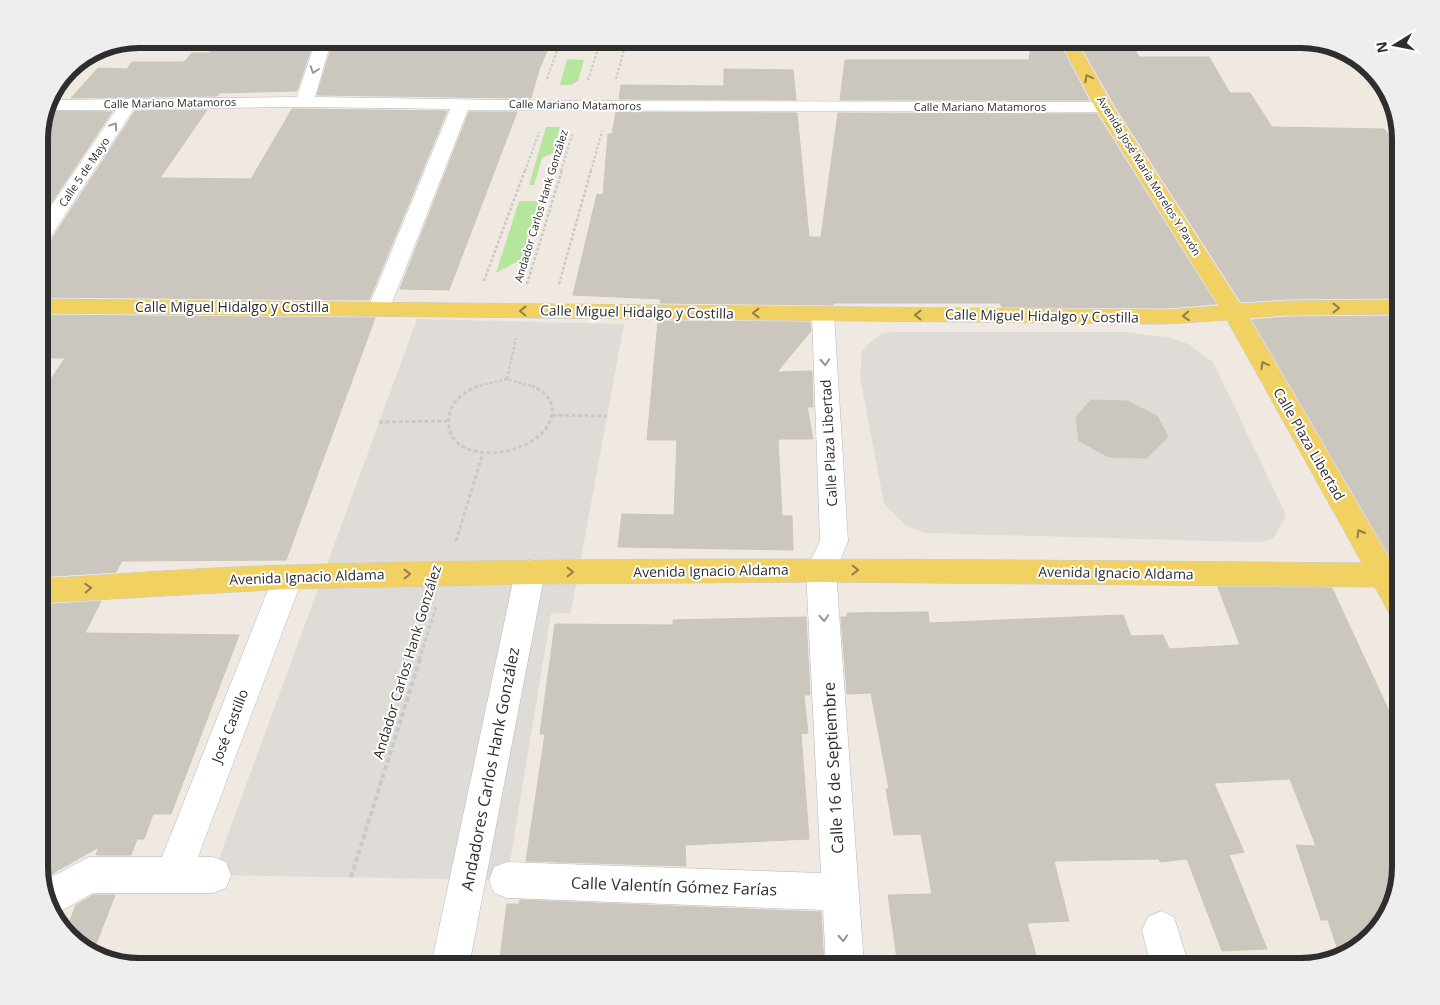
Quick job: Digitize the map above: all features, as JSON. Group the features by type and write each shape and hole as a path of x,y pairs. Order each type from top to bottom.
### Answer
{"main road":[{"name":"Avenida José María Morelos Y Pavón","path":"1072,48 1104,107 1234,312"},
{"name":"Calle Miguel Hidalgo y Costilla","path":"48,306 1167,317 1287,308 1392,307"},
{"name":"Calle Plaza Libertad","path":"1234,312 1392,574"},
{"name":"Avenida Ignacio Aldama","path":"48,590 288,577 530,572 821,570 1392,576"}],"street":[{"path":"304,102 321,48"},
{"name":"Calle Mariano Matamoros","path":"54,105 304,102 580,106 1104,107"},
{"path":"379,308 462,103"},
{"name":"Calle 5 de Mayo","path":"48,226 129,104"},
{"name":"Calle Plaza Libertad","path":"821,570 834,541 823,314"},
{"name":"Calle 16 de Septiembre","path":"821,570 844,958"},
{"name":"Andadores Carlos Hank González","path":"452,958 530,572"},
{"name":"José Castillo","path":"173,876 288,577"},
{"path":"53,897 89,875 213,875"},
{"name":"Calle Valentín Gómez Farías","path":"507,880 840,892"},
{"path":"1161,930 1168,958"}],"path":[{"name":"Andador Carlos Hank González","path":"473,310 543,105 559,48"},
{"name":"Andador Carlos Hank González","path":"507,379 520,322 518,311 598,48"},
{"path":"552,311 625,48"},
{"path":"507,379 522,381 535,386 546,394 552,404 552,415 547,428 536,439 520,448 502,453 483,453 467,448 454,440 448,428 447,416 453,404 462,394 483,383 507,379"},
{"path":"552,415 607,416"},
{"path":"379,422 448,421"},
{"name":"Andador Carlos Hank González","path":"351,877 483,453"}],"green space":[{"path":"567,59 584,60 578,81 571,85 560,85"},
{"path":"546,127 560,127 553,153 542,158 534,185 529,185"},
{"path":"519,201 539,201 522,259 496,273"}],"shaded area":[{"path":"417,319 624,324 571,613 551,614 507,880 213,875"},
{"path":"893,332 1126,332 1171,338 1188,344 1213,362 1286,515 1283,522 1273,538 1262,542 924,533 905,525 884,504 860,377 862,350 881,334"}],"building":[{"path":"213,48 311,48 297,91 219,93 217,96 71,98 98,68 127,69 132,62 184,62 192,53 209,53"},
{"path":"331,48 548,48 539,70 531,98 317,95"},
{"path":"1031,48 1062,48 1089,100 840,100 845,60 1029,60"},
{"path":"1082,48 1134,48 1139,57 1209,57 1230,93 1250,93 1272,127 1384,129 1392,139 1392,298 1287,299 1241,302 1115,106"},
{"path":"724,69 793,70 796,100 619,99 621,85 724,86"},
{"path":"292,109 447,111 369,300 48,297 48,245 135,111 207,110 160,178 251,179"},
{"path":"52,111 112,112 48,208 48,133"},
{"path":"469,112 517,112 449,290 400,289"},
{"path":"616,112 797,113 809,237 821,237 838,113 1097,114 1216,304 1167,308 1002,307 1000,303 834,303 833,305 660,303 661,299 573,295 597,194 603,195 608,134 612,134"},
{"path":"48,315 375,318 286,560 122,561 116,572 48,576 48,384 65,358 48,358"},
{"path":"1392,316 1392,561 1252,320 1287,317"},
{"path":"658,321 810,322 811,331 777,372 812,371 813,407 807,407 813,439 778,439 782,516 792,516 793,550 618,547 622,514 674,515 677,440 647,440"},
{"path":"1091,400 1127,401 1157,416 1168,437 1147,458 1109,457 1079,441 1076,417"},
{"path":"1218,587 1332,588 1392,718 1392,878 1388,896 1383,907 1366,931 1357,939 1338,950 1328,920 1321,920 1296,845 1316,846 1290,779 1214,783 1244,852 1229,855 1267,949 1222,951 1187,859 1160,862 1159,859 1054,861 1069,921 1027,923 1037,958 897,958 888,895 932,894 921,834 894,835 886,789 889,789 871,693 847,694 841,617 847,617 847,613 928,612 929,623 1123,615 1131,636 1163,635 1169,649 1240,645"},
{"path":"101,601 85,633 239,635 171,814 153,814 144,839 137,839 131,855 96,855 99,847 48,876 48,872 48,604"},
{"path":"806,617 810,695 804,695 808,733 801,734 809,839 685,845 686,866 526,861 545,734 540,734 555,624 673,625 673,620"},
{"path":"93,895 115,895 95,946 78,935 68,925 76,905"},
{"path":"520,900 821,912 824,958 500,958 507,904 519,904"}]}
